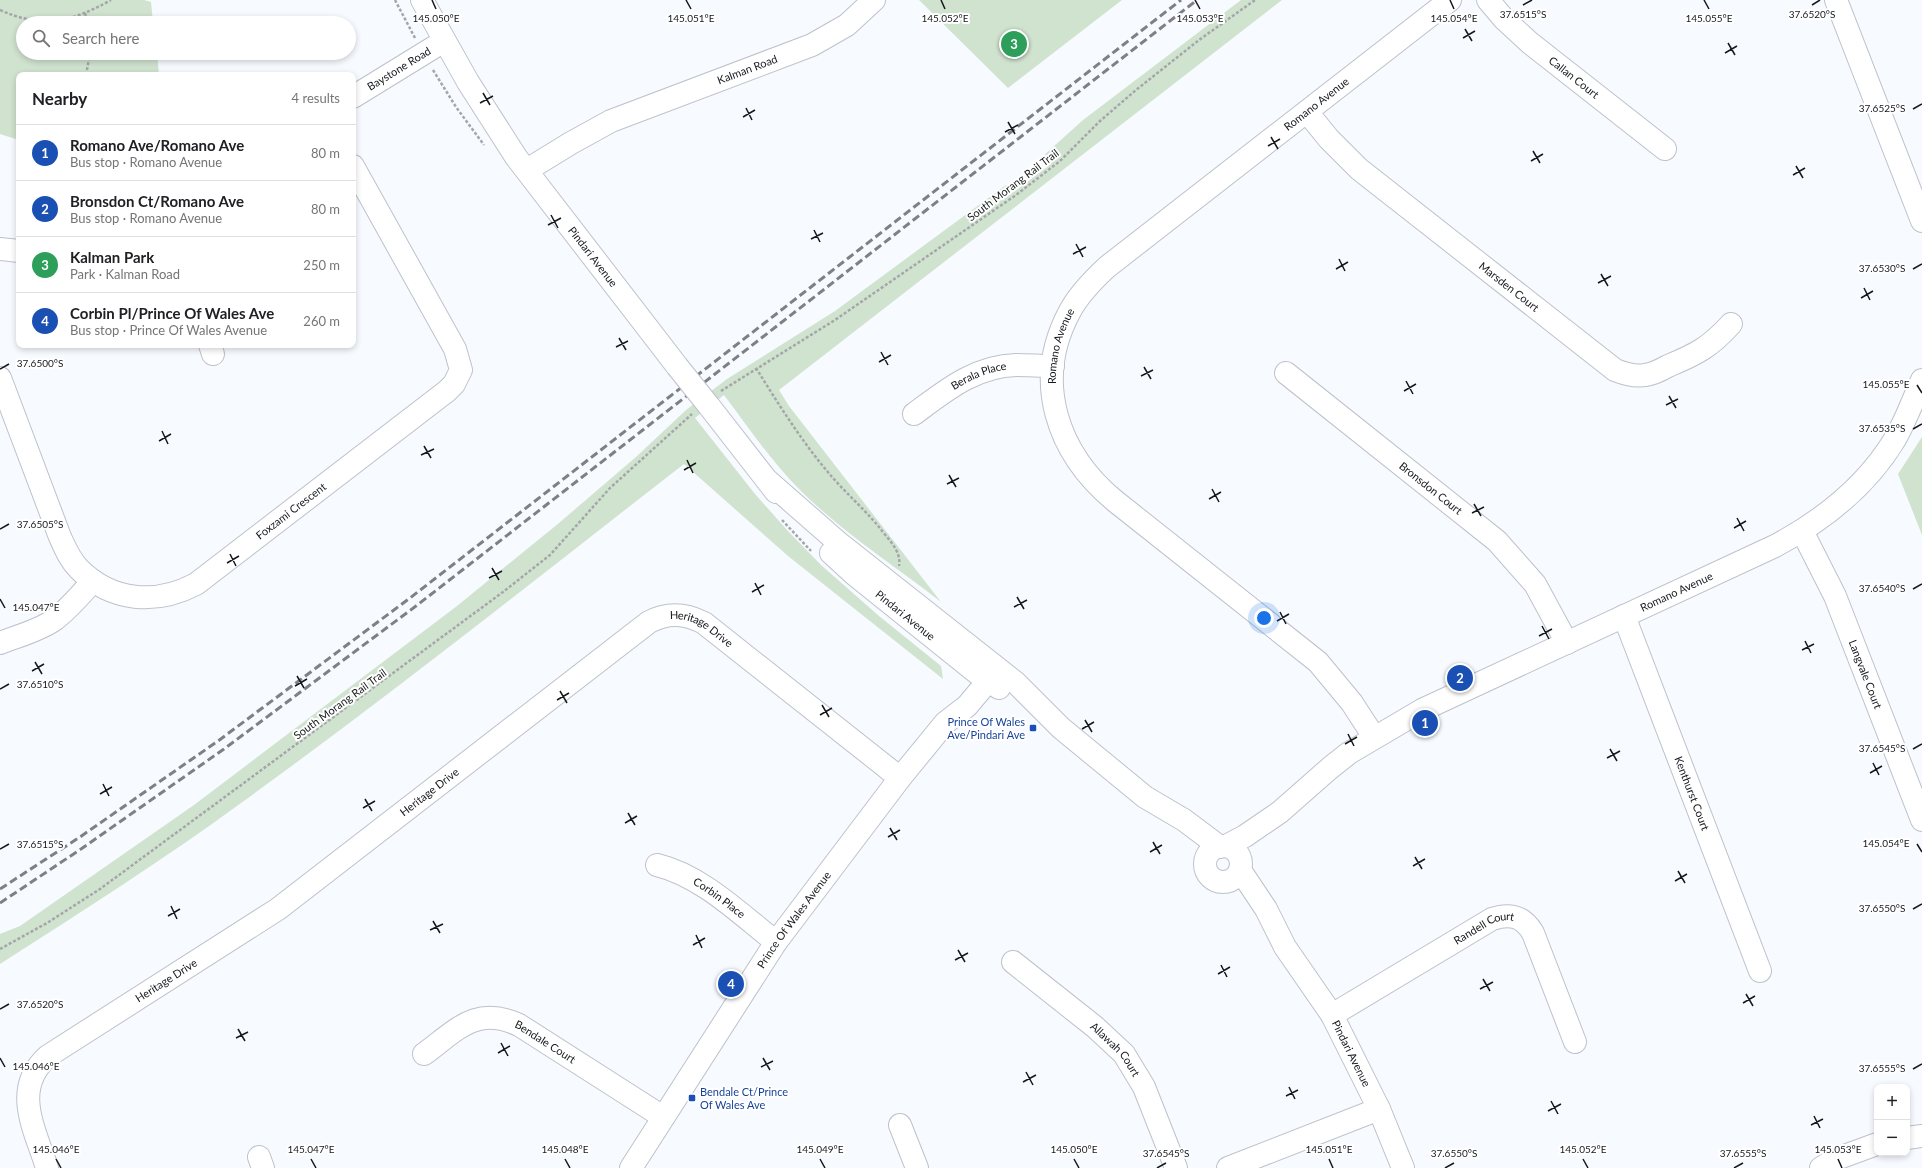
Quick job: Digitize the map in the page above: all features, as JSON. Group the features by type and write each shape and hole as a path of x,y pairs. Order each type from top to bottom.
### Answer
{"street":[{"name":"Pindari Avenue","path":"422,0 468,82 522,163 709,406 768,481 816,537 850,571 986,673 1016,683 1061,728 1145,797 1184,820 1217,851 1236,852 1235,872 1266,909 1285,947 1332,1015 1379,1109 1403,1168"},
{"name":"Kalman Road","path":"522,163 562,134 611,121 812,45 847,24 874,0"},
{"name":"Romano Avenue","path":"1374,737 1352,703 1318,662 1115,501 1088,476 1076,460 1061,430 1053,392 1053,366 1056,347 1070,311 1094,280 1125,253 1450,0"},
{"name":"Callan Court","path":"1488,0 1504,19 1530,43 1665,150"},
{"path":"1836,0 1922,221"},
{"name":"Baystone Road","path":"356,95 444,41"},
{"name":"Marsden Court","path":"1307,112 1329,140 1359,169 1615,370 1636,376 1656,372 1699,353 1711,345 1731,324"},
{"name":"Foxzami Crescent","path":"0,378 7,420 68,554 78,568 93,581 111,590 130,596 150,598 177,593 196,584 447,391 454,384 461,370 456,352 356,171"},
{"path":"0,249 16,251"},
{"name":"Berala Place","path":"914,414 956,383 983,370 1015,365 1053,366"},
{"name":"Bronsdon Court","path":"1286,373 1497,541 1535,584 1567,643"},
{"name":"Romano Avenue","path":"1217,851 1246,836 1280,812 1330,768 1374,737 1422,710 1775,546 1802,532 1858,487 1875,467 1895,439 1911,409 1922,380"},
{"name":"Pindari Avenue","path":"768,481 807,516 888,582 986,673"},
{"name":"Langvale Court","path":"1802,532 1835,596 1922,820"},
{"path":"0,643 41,627 53,620 67,609 93,581"},
{"name":"Heritage Drive","path":"47,1168 27,1102 30,1080 40,1063 48,1056 256,925 649,622 659,617 678,614 704,623 900,778"},
{"name":"Kenthurst Court","path":"1624,616 1760,971"},
{"name":"Prince Of Wales Avenue","path":"631,1168 776,942 900,778 945,723 967,706 986,673"},
{"name":"Romano Avenue","path":"1235,872 1280,812"},
{"path":"1217,851 1206,872 1209,876 1214,880 1235,872"},
{"name":"Corbin Place","path":"657,866 673,869 696,880 776,942"},
{"name":"Randell Court","path":"1332,1015 1492,919 1510,915 1516,916 1523,920 1533,932 1575,1042"},
{"name":"Allawah Court","path":"1013,962 1095,1027 1124,1054 1144,1087 1176,1168"},
{"name":"Bendale Court","path":"424,1054 466,1024 484,1017 500,1018 519,1025 663,1117"},
{"path":"1228,1168 1379,1109"},
{"path":"900,1125 917,1168"},
{"path":"1910,1138 1922,1136"},
{"path":"1821,1168 1842,1156 1874,1145"}],"path":[{"path":"73,16 85,13 111,0"},
{"name":"South Morang Rail Trail","path":"787,350 848,311 1039,178 1065,156 1127,97 1171,62 1255,0"},
{"path":"0,10 16,16"},
{"path":"87,72 89,60"},
{"path":"756,368 772,396 832,477 868,514 897,552 900,559 899,567 888,582"},
{"name":"South Morang Rail Trail","path":"0,949 47,923 100,889 503,592 550,555 610,488 663,439"}],"green space":[{"path":"0,0 144,0 151,2 152,16 16,16 16,60 158,60 159,72 16,72 16,139 0,134"},
{"path":"919,0 1122,0 1008,88"},
{"path":"1241,0 1282,0 779,390 789,406 941,602 851,535 816,506 789,479 724,395 695,418 755,494 787,530 821,565 879,616 941,666 943,679 788,556 684,464 353,720 241,803 182,845 0,964 0,934 20,926 194,805 457,606 559,523 636,457 686,410 727,379 835,311 1006,185 1012,193 1047,167 1042,157 1083,120"},
{"path":"1922,437 1922,535 1898,474"}],"railway":[{"path":"0,889 80,837 218,741 410,598 1181,0"},
{"path":"0,903 81,849 224,749 416,606 1197,0"}],"place":[{"name":"Kalman Park","path":"1014,44"},
{"name":"Bronsdon Ct/Romano Ave","path":"1460,678"},
{"name":"Romano Ave/Romano Ave","path":"1425,723"},
{"name":"Prince Of Wales Ave/Pindari Ave","path":"1033,728"},
{"name":"Corbin Pl/Prince Of Wales Ave","path":"731,984"},
{"name":"Bendale Ct/Prince Of Wales Ave","path":"692,1098"}]}
